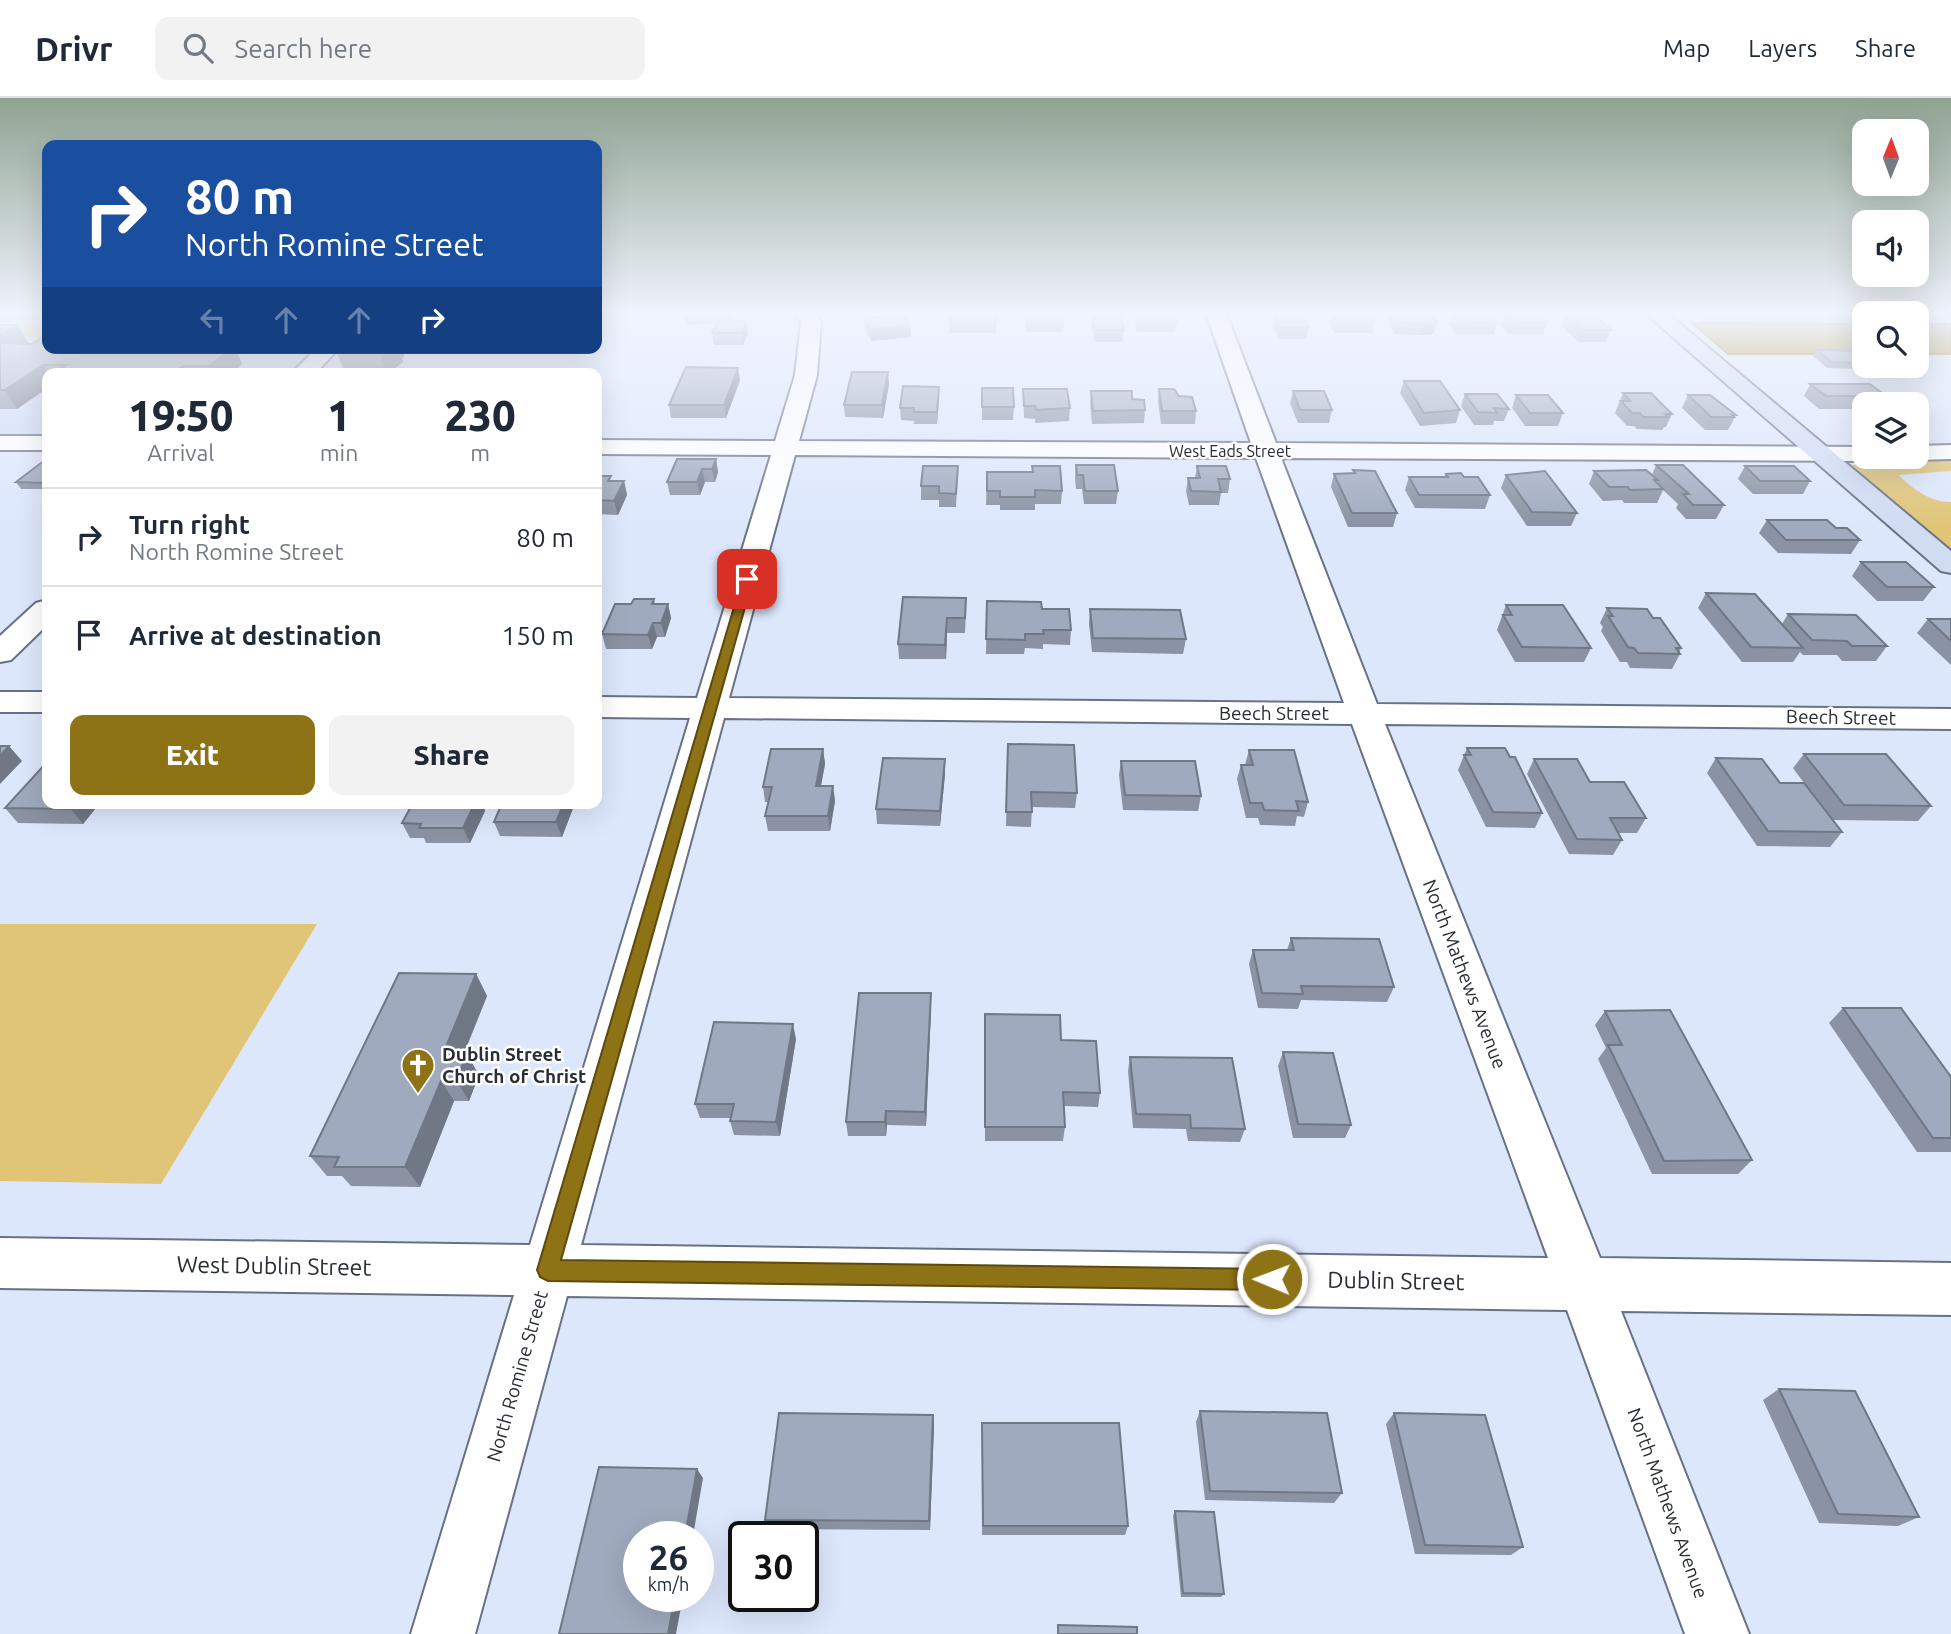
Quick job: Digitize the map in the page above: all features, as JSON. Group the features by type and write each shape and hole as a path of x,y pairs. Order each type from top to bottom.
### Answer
{"street":[{"name":"North Romine Street","path":"443,1634 803,385"},
{"name":"North Mathews Avenue","path":"1242,385 1365,714 1586,1284 1717,1634"},
{"path":"1740,385 1951,565"},
{"path":"0,443 42,443"},
{"name":"West Eads Street","path":"602,447 1852,454"},
{"path":"1929,453 1951,452"},
{"path":"0,653 42,615"},
{"path":"0,702 42,702"},
{"name":"Beech Street","path":"602,707 1951,719"},
{"name":"West Dublin Street","path":"0,1263 548,1270"},
{"name":"Dublin Street","path":"548,1270 1951,1289"}],"shaded area":[{"path":"0,385 42,385 42,435 0,435"},
{"path":"1951,460 1951,471 1898,475 1929,497 1951,502 1951,554 1860,477 1855,469 1929,469 1929,461"},
{"path":"0,924 317,924 161,1184 0,1181"}],"building":[{"path":"0,385 13,385 5,390 0,390"},
{"path":"678,385 732,385 724,405 669,405"},
{"path":"849,385 886,385 882,405 844,405"},
{"path":"1406,385 1443,385 1460,410 1424,413"},
{"path":"1811,385 1871,385 1881,392 1852,392 1852,396 1826,396"},
{"path":"903,386 939,387 937,412 914,412 914,408 900,408"},
{"path":"982,388 1013,388 1014,407 982,407"},
{"path":"1023,389 1067,389 1070,408 1036,410 1035,406 1024,406"},
{"path":"1159,389 1174,389 1179,396 1192,397 1196,411 1162,411"},
{"path":"1091,391 1132,391 1132,399 1144,400 1145,410 1093,411"},
{"path":"1293,391 1324,391 1332,410 1300,410"},
{"path":"1623,393 1651,393 1672,414 1665,414 1668,417 1643,417 1640,413 1632,413 1621,401 1630,401"},
{"path":"1465,394 1497,394 1509,409 1494,408 1497,413 1478,412"},
{"path":"1516,395 1548,395 1563,413 1530,413"},
{"path":"1688,395 1710,395 1736,415 1711,417"},
{"path":"677,459 716,459 712,469 702,469 697,482 667,482"},
{"path":"41,463 42,463 42,483 16,482"},
{"path":"1076,465 1114,465 1118,491 1085,491 1083,475 1077,475"},
{"path":"1656,465 1683,465 1724,505 1693,505 1683,494 1689,494"},
{"path":"923,466 958,466 956,494 939,493 939,486 921,486"},
{"path":"1032,466 1060,466 1062,491 1035,490 1035,497 1000,497 1000,491 987,491 987,472 1033,472"},
{"path":"1197,466 1226,466 1230,479 1218,479 1221,492 1191,491 1188,478 1200,478"},
{"path":"1745,466 1794,466 1810,481 1760,481"},
{"path":"1353,470 1375,471 1397,513 1352,513 1334,474 1355,473"},
{"path":"1646,470 1658,480 1654,480 1663,489 1630,490 1628,487 1609,487 1594,471"},
{"path":"1545,471 1577,513 1532,512 1506,475"},
{"path":"1461,473 1464,477 1478,477 1490,495 1419,495 1409,477 1448,477 1446,474"},
{"path":"602,476 611,476 608,481 624,481 614,501 602,500"},
{"path":"1767,520 1827,520 1836,528 1847,528 1860,540 1786,540"},
{"path":"1861,562 1906,562 1934,587 1887,587"},
{"path":"1706,593 1755,594 1803,648 1751,647"},
{"path":"903,597 966,598 965,618 947,618 945,645 898,644"},
{"path":"634,599 654,599 652,604 668,604 661,623 653,623 648,635 602,634 615,604 631,604"},
{"path":"987,601 1041,602 1042,609 1069,609 1071,630 1043,630 1044,634 1025,634 1025,640 986,639"},
{"path":"1506,605 1563,605 1591,648 1522,647 1503,615 1512,615"},
{"path":"1607,608 1647,609 1653,618 1660,618 1681,648 1676,648 1680,654 1638,653 1634,648 1628,647 1608,616 1613,616"},
{"path":"1090,609 1180,610 1186,639 1093,638"},
{"path":"1788,614 1856,615 1887,646 1852,646 1847,641 1812,640"},
{"path":"1928,619 1951,619 1951,641"},
{"path":"1008,744 1074,745 1077,793 1031,792 1032,812 1006,812"},
{"path":"0,746 9,746 0,756"},
{"path":"1467,748 1505,748 1510,757 1515,757 1542,813 1493,812 1464,755 1471,755"},
{"path":"771,749 823,749 816,786 833,786 828,816 765,816 772,787 763,787"},
{"path":"1249,750 1294,750 1308,802 1296,801 1299,811 1264,810 1262,803 1250,803 1241,765 1253,765"},
{"path":"1804,754 1886,754 1931,806 1844,805"},
{"path":"883,758 945,759 940,811 876,809"},
{"path":"1716,758 1762,759 1780,783 1804,783 1842,832 1768,831"},
{"path":"1534,759 1577,759 1590,782 1624,782 1646,818 1610,818 1622,840 1577,839"},
{"path":"1121,761 1195,761 1201,796 1125,795"},
{"path":"42,767 42,809 5,808"},
{"path":"410,809 472,809 463,828 419,828 421,824 402,823"},
{"path":"499,809 561,809 556,822 494,822"},
{"path":"1291,938 1379,939 1394,987 1301,986 1303,994 1262,993 1253,950 1294,950"},
{"name":"Dublin Street Church of Christ","path":"399,973 476,974 443,1054 467,1054 456,1080 441,1081 405,1167 334,1167 339,1157 310,1156"},
{"path":"859,993 931,993 925,1112 886,1111 885,1122 846,1122"},
{"path":"1843,1008 1901,1008 1951,1077 1951,1138 1933,1138"},
{"path":"1670,1010 1752,1160 1664,1161 1608,1045 1622,1045 1605,1011"},
{"path":"985,1014 1060,1015 1061,1040 1096,1041 1100,1093 1063,1092 1065,1127 985,1127"},
{"path":"714,1022 793,1024 776,1122 730,1121 734,1104 695,1104"},
{"path":"1283,1052 1333,1053 1351,1125 1298,1124"},
{"path":"1130,1057 1232,1058 1245,1129 1191,1128 1190,1115 1136,1114"},
{"path":"1779,1389 1855,1391 1919,1517 1838,1514"},
{"path":"1200,1411 1327,1413 1342,1493 1210,1491"},
{"path":"779,1413 933,1415 929,1521 765,1520"},
{"path":"1394,1413 1485,1415 1523,1547 1425,1545"},
{"path":"982,1423 1119,1423 1128,1526 983,1526"},
{"path":"599,1467 697,1469 688,1521 623,1521 623,1612 672,1612 668,1634 559,1634"},
{"path":"1175,1511 1214,1512 1224,1594 1183,1593"},
{"path":"1058,1625 1137,1627 1137,1634 1058,1634"}],"place":[{"name":"Dublin Street Church of Christ","path":"418,1095"}],"route":[{"path":"747,579 548,1270 1272,1279"}]}
